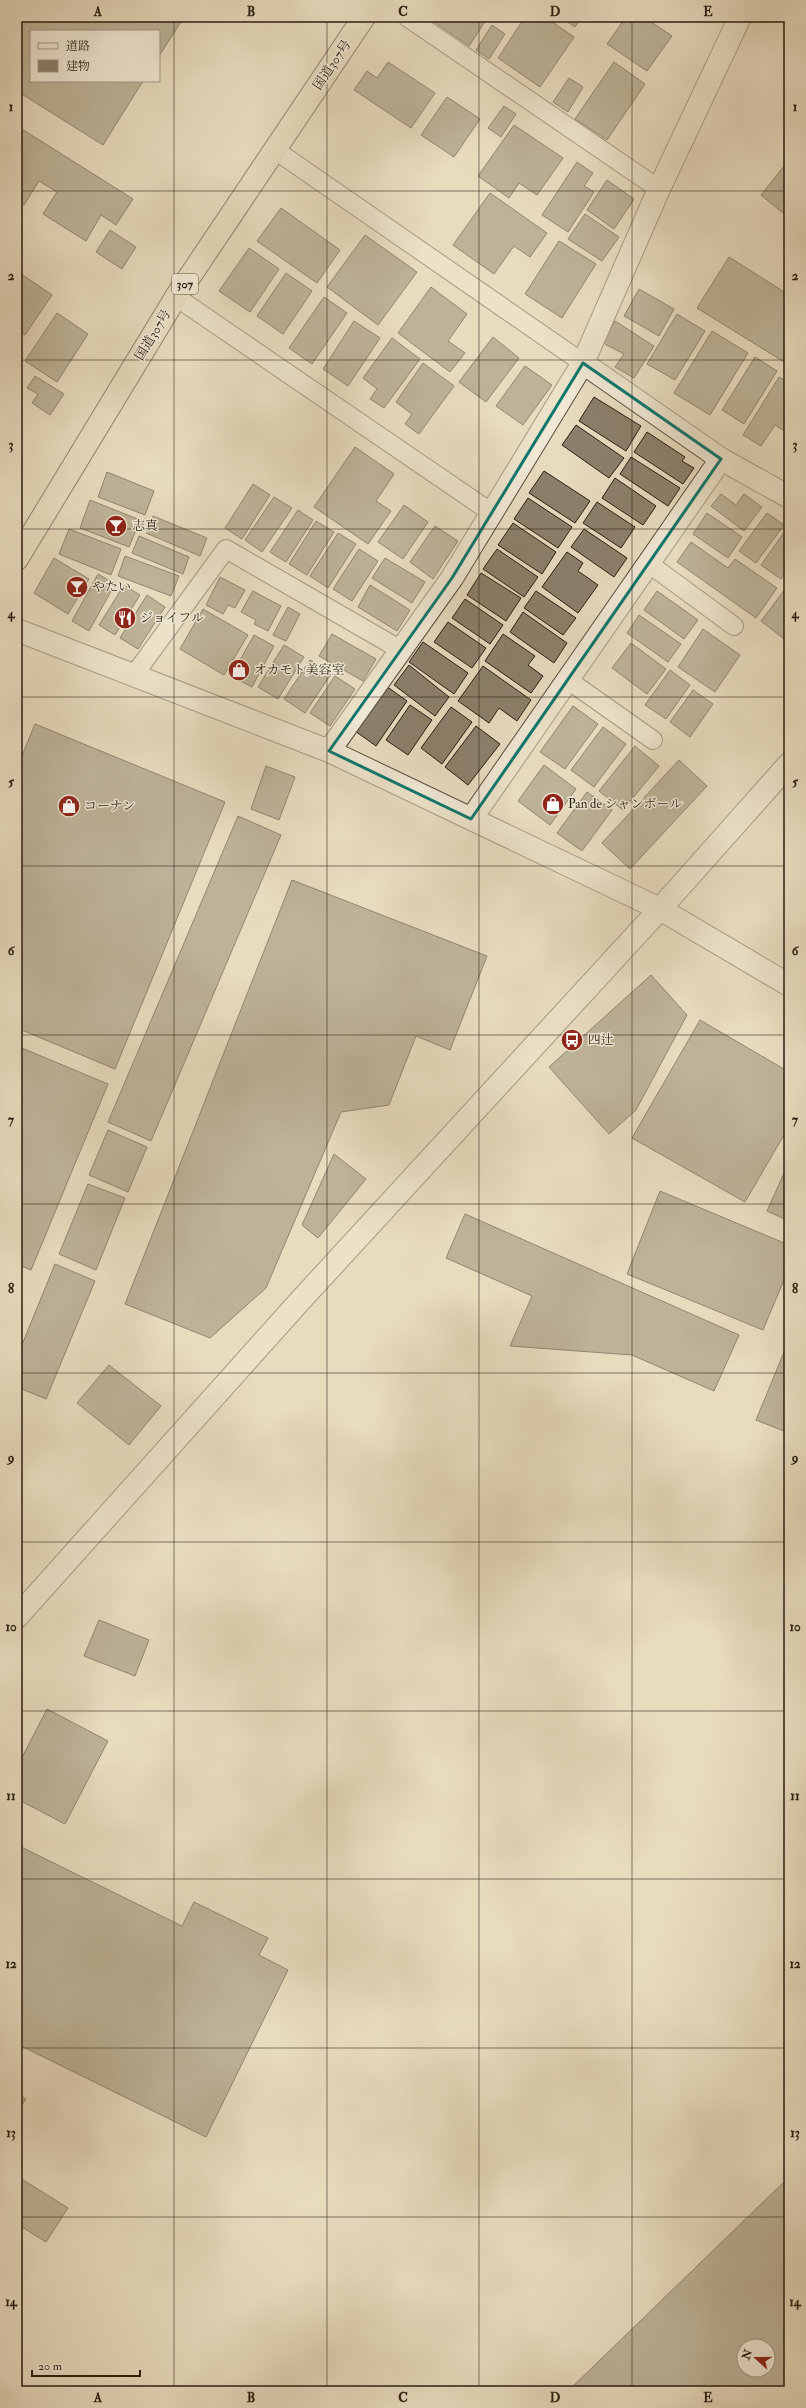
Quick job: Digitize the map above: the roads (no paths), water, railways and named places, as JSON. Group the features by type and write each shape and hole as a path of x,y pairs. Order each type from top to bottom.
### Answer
{"highway":[{"name":"国道307号","path":"17,559 176,297 364,17"}],"street":[{"path":"329,751 452,578 583,363 733,19"},
{"path":"583,363 721,459 789,497"},
{"path":"472,819 721,459"},
{"path":"17,630 329,751 660,909 789,985"},
{"path":"17,1617 304,1296 660,909 789,764"}],"lane":[{"path":"407,17 659,189"},
{"path":"275,150 583,363"},
{"path":"176,297 492,513"},
{"path":"134,675 226,550 401,650"},
{"path":"648,563 734,626"},
{"path":"568,680 652,740"}],"place":[{"name":"志真","path":"116,526"},
{"name":"やたい","path":"77,587"},
{"name":"ジョイフル","path":"125,618"},
{"name":"オカモト美容室","path":"239,670"},
{"name":"Pan de シャンボール","path":"553,804"},
{"name":"コーナン","path":"69,806"},
{"name":"四辻","path":"572,1040"}]}
